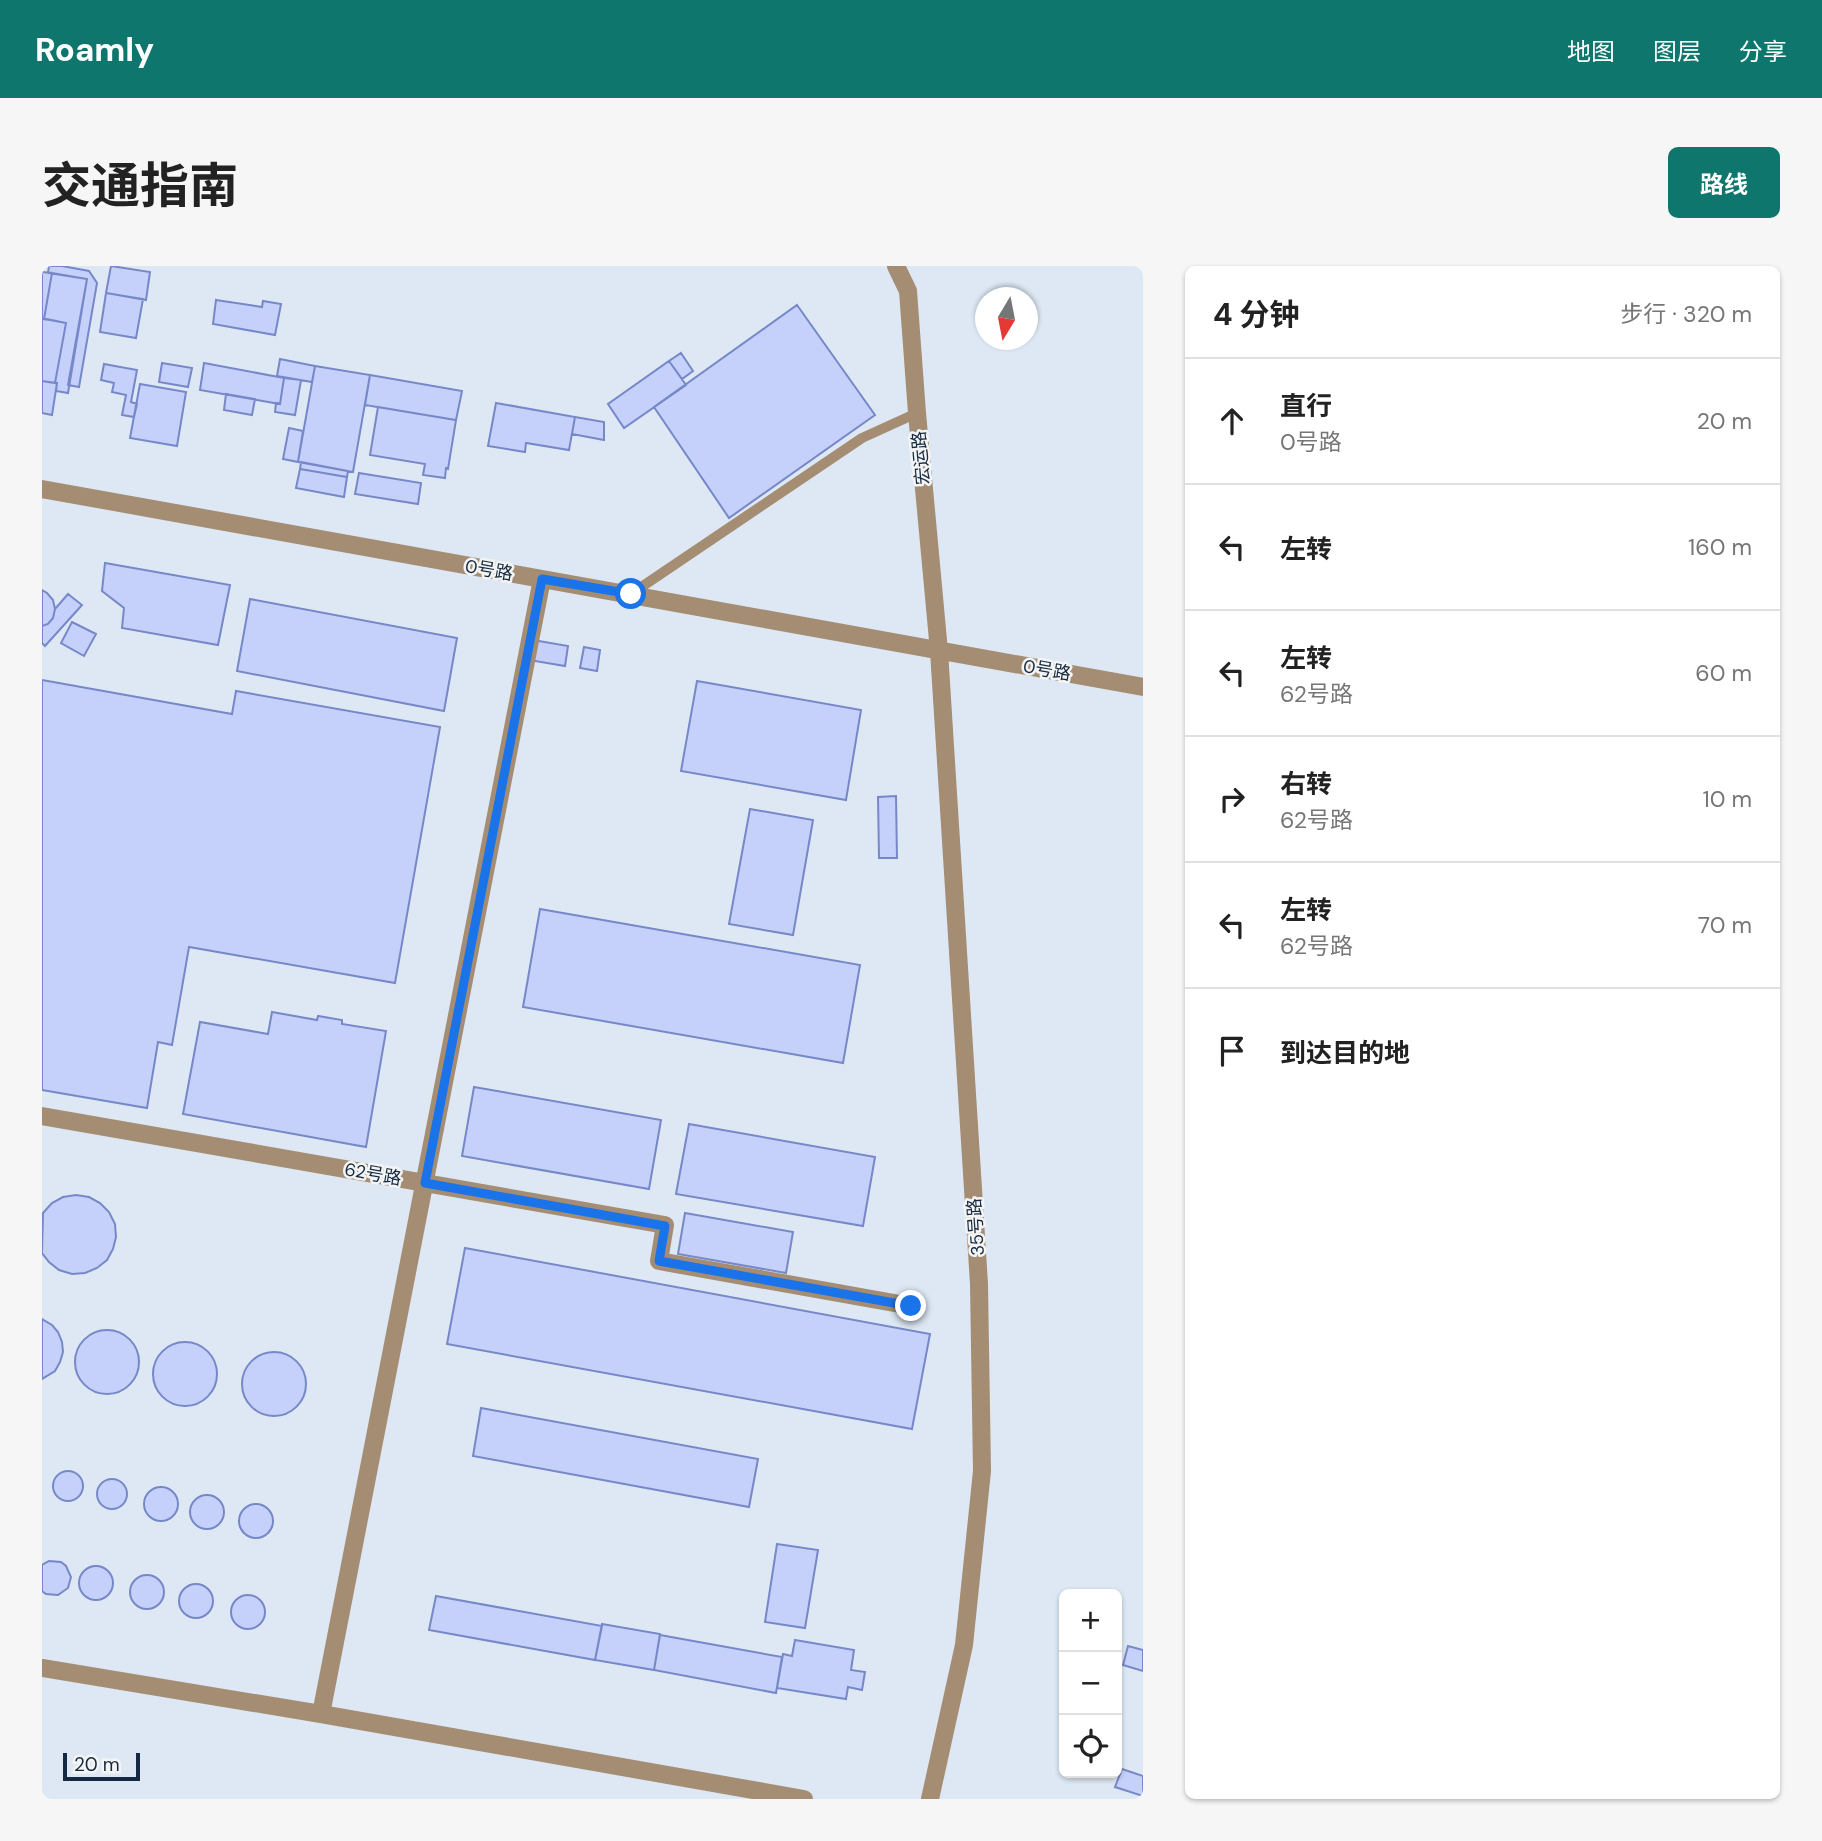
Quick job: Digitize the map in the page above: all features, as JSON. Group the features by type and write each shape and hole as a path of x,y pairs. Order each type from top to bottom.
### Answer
{"street":[{"name":"宏运路","path":"896,266 908,290 939,651"},
{"name":"0号路","path":"42,489 1143,687"},
{"path":"321,1714 542,579"},
{"name":"35号路","path":"930,1799 964,1645 982,1471 979,1284 939,651"},
{"name":"62号路","path":"42,1116 665,1226 659,1261 911,1306"},
{"path":"42,1668 804,1799"}],"lane":[{"path":"631,594 862,438 917,413"}],"building":[{"path":"49,266 89,271 97,283 79,387 68,385 87,279 48,273"},
{"path":"111,266 150,272 146,300 106,293"},
{"path":"42,272 52,273 44,319 42,318"},
{"path":"52,273 87,279 68,393 56,391 55,383 66,323 44,319"},
{"path":"106,293 143,299 136,338 100,332"},
{"path":"216,300 262,307 263,301 281,304 275,335 213,324"},
{"path":"797,305 875,415 729,518 654,407"},
{"path":"42,318 66,323 55,383 42,381"},
{"path":"681,353 693,371 682,379 669,361"},
{"path":"280,359 315,366 312,382 277,376"},
{"path":"669,361 686,385 624,428 608,404"},
{"path":"162,363 192,368 188,387 159,382"},
{"path":"204,363 284,378 280,404 200,390"},
{"path":"104,364 137,370 131,402 137,404 134,417 122,415 126,395 112,392 114,383 101,380"},
{"path":"315,366 370,375 353,472 298,462"},
{"path":"370,375 462,391 456,420 365,405"},
{"path":"284,378 301,380 295,415 275,412 276,403 280,404"},
{"path":"42,381 57,383 52,415 42,413"},
{"path":"140,384 186,392 177,446 130,438"},
{"path":"226,394 255,399 252,415 224,410"},
{"path":"496,403 575,417 569,450 526,443 525,452 488,446"},
{"path":"378,407 456,420 445,478 423,475 425,464 370,455"},
{"path":"575,417 604,422 604,440 572,434"},
{"path":"289,428 303,431 298,462 283,459"},
{"path":"301,462 348,471 347,477 300,469"},
{"path":"300,469 347,477 344,497 296,488"},
{"path":"359,473 421,483 418,504 355,494"},
{"path":"105,563 230,585 218,645 122,628 124,608 102,591"},
{"path":"42,590 53,600 55,609 53,618 42,626"},
{"path":"68,594 82,605 45,646 42,643 42,626 53,618 55,609"},
{"path":"250,599 457,638 444,711 237,671"},
{"path":"72,622 96,634 84,656 61,643"},
{"path":"533,640 568,646 565,666 529,660"},
{"path":"584,647 600,650 597,671 580,668"},
{"path":"42,680 232,714 236,691 440,727 395,983 189,947 172,1045 158,1042 147,1108 42,1090"},
{"path":"697,681 861,710 846,800 681,771"},
{"path":"896,796 897,858 879,858 878,797"},
{"path":"750,809 813,820 793,935 729,924"},
{"path":"540,909 860,965 843,1063 523,1007"},
{"path":"272,1012 317,1020 318,1016 342,1020 342,1024 386,1031 366,1147 183,1114 200,1022 268,1034"},
{"path":"474,1087 661,1120 649,1189 462,1156"},
{"path":"689,1124 875,1157 863,1226 676,1194"},
{"path":"63,1197 89,1197 109,1212 115,1224 116,1237 107,1260 85,1273 72,1274 59,1270 42,1253 43,1213 52,1203"},
{"path":"685,1213 793,1232 786,1273 678,1254"},
{"path":"465,1248 930,1334 912,1429 447,1344"},
{"path":"42,1319 58,1332 63,1352 55,1371 42,1379"},
{"path":"107,1330 125,1336 133,1344 139,1362 133,1380 125,1388 107,1394 89,1388 81,1380 75,1362 81,1344 89,1336"},
{"path":"185,1342 208,1351 217,1374 208,1397 185,1406 162,1397 153,1374 162,1351"},
{"path":"274,1352 292,1358 300,1366 306,1384 300,1402 292,1410 274,1416 256,1410 248,1402 242,1384 248,1366 256,1358"},
{"path":"481,1408 758,1459 749,1507 473,1456"},
{"path":"68,1471 74,1472 82,1480 82,1492 74,1500 68,1501 62,1500 54,1492 53,1486 54,1480 62,1472"},
{"path":"112,1479 118,1480 126,1488 126,1500 118,1508 112,1509 106,1508 98,1500 97,1494 98,1488 106,1480"},
{"path":"161,1487 173,1492 178,1504 173,1516 161,1521 149,1516 144,1504 149,1492"},
{"path":"207,1495 219,1500 224,1512 219,1524 207,1529 195,1524 190,1512 195,1500"},
{"path":"256,1504 268,1509 273,1521 268,1533 256,1538 244,1533 239,1521 244,1509"},
{"path":"777,1544 818,1550 805,1628 765,1622"},
{"path":"49,1561 61,1562 71,1577 68,1588 58,1595 42,1591 42,1565"},
{"path":"96,1566 108,1571 113,1583 108,1595 96,1600 84,1595 79,1583 84,1571"},
{"path":"147,1575 159,1580 164,1592 159,1604 147,1609 135,1604 130,1592 135,1580"},
{"path":"196,1584 208,1589 213,1601 208,1613 196,1618 184,1613 179,1601 184,1589"},
{"path":"248,1595 260,1600 265,1612 260,1624 248,1629 236,1624 231,1612 236,1600"},
{"path":"436,1596 602,1626 595,1660 429,1630"},
{"path":"602,1624 660,1634 654,1670 595,1660"},
{"path":"660,1635 782,1657 776,1693 654,1670"},
{"path":"795,1640 854,1650 851,1670 865,1672 862,1690 848,1687 846,1699 777,1688 783,1654 792,1656"},
{"path":"1128,1646 1143,1650 1143,1671 1123,1665"},
{"path":"1122,1769 1143,1776 1143,1796 1115,1787 1118,1778 1122,1778"}],"route":[{"path":"631,594 542,579 425,1183 665,1226 659,1261 911,1306"}]}
